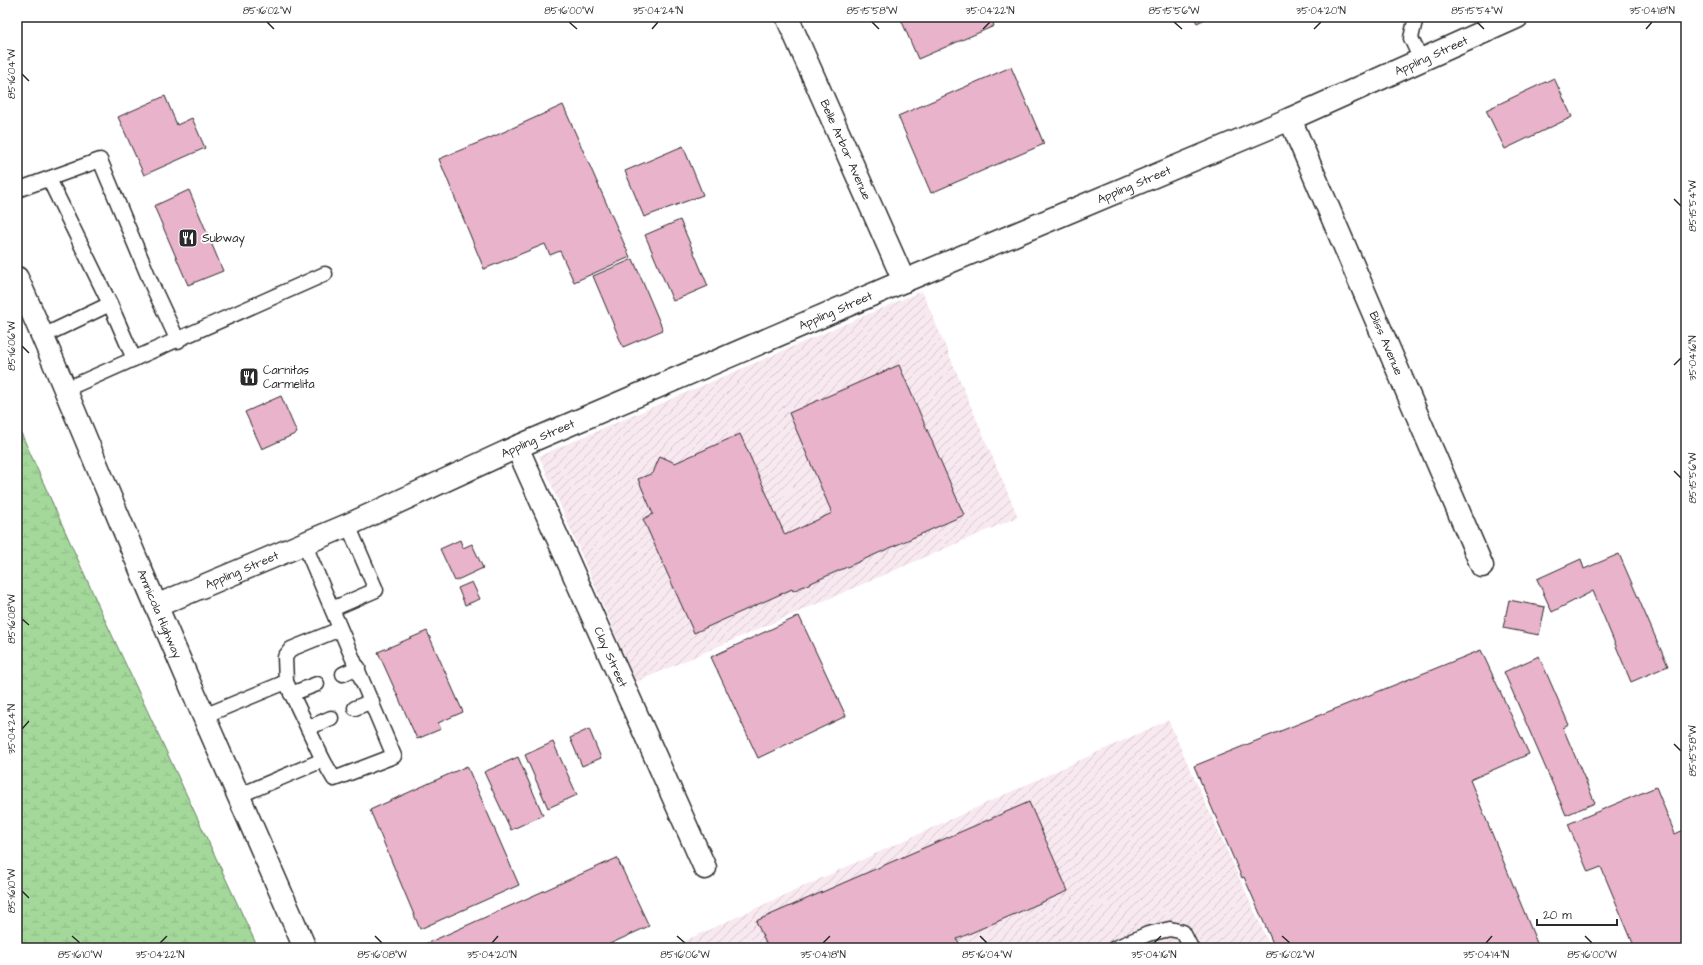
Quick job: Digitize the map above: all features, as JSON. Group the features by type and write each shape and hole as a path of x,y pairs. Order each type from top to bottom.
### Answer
{"street":[{"name":"Belle Arbor Avenue","path":"787,17 904,281"},
{"name":"Appling Street","path":"156,606 348,525 517,447 904,281 1290,119 1517,17"},
{"name":"Bliss Avenue","path":"1290,119 1482,566"},
{"name":"Amnicola Highway","path":"17,278 43,336 64,390 156,606 305,948"},
{"name":"Clay Street","path":"517,447 705,868"}],"lane":[{"path":"1416,17 1412,38 1421,60"},
{"path":"17,190 100,160 152,285 178,341"},
{"path":"49,179 110,304 134,359"},
{"path":"64,390 178,341 325,274"},
{"path":"43,336 110,304"},
{"path":"332,609 376,590 348,525"},
{"path":"304,543 340,629 358,667 394,756 334,779 323,760 289,688 285,657 291,649 340,629"},
{"path":"343,674 358,667"},
{"path":"204,716 289,688 317,684"},
{"path":"355,708 372,701"},
{"path":"308,728 331,718"},
{"path":"238,796 323,760"},
{"path":"1115,948 1148,934 1170,929 1184,932 1191,948"}],"shaded area":[{"path":"922,291 1018,517 636,682 539,456"},
{"path":"1168,720 1271,948 669,948"}],"green space":[{"path":"17,424 105,620 258,948 17,948"}],"building":[{"path":"900,17 991,17 994,26 918,59"},
{"path":"1194,17 1209,17 1197,23"},
{"path":"1011,67 1044,144 931,193 898,116"},
{"path":"1554,78 1572,117 1505,149 1486,110"},
{"path":"165,96 177,125 192,118 205,148 144,175 118,117"},
{"path":"563,105 630,257 574,282 560,251 550,255 545,244 484,269 439,159"},
{"path":"683,146 703,195 644,217 625,171"},
{"name":"Subway","path":"189,190 223,271 188,285 154,206"},
{"path":"680,220 708,286 673,301 645,235"},
{"path":"633,259 663,330 623,347 593,276"},
{"path":"899,365 964,515 694,633 643,519 653,514 638,479 653,473 660,456 675,463 740,434 785,535 832,513 789,413"},
{"path":"281,396 297,433 262,449 245,412"},
{"path":"460,540 463,548 472,544 483,568 455,581 440,549"},
{"path":"1619,554 1668,666 1631,682 1593,591 1552,612 1537,579 1581,559 1584,569"},
{"path":"472,582 480,599 465,605 458,588"},
{"path":"1509,600 1545,607 1539,635 1503,628"},
{"path":"799,616 846,716 758,758 711,657"},
{"path":"427,631 463,712 438,723 441,729 417,739 378,652"},
{"path":"1481,650 1529,754 1470,780 1539,948 1275,948 1244,877 1242,878 1194,766"},
{"path":"1539,656 1569,725 1563,728 1595,803 1566,815 1504,672"},
{"path":"589,729 601,758 582,766 570,738"},
{"path":"553,742 577,795 548,808 525,755"},
{"path":"518,757 543,815 511,830 484,772"},
{"path":"467,766 519,885 420,929 370,810"},
{"path":"1656,787 1675,834 1686,829 1686,948 1635,948 1601,867 1588,872 1568,824"},
{"path":"1029,802 1068,891 957,939 961,948 768,948 756,921"},
{"path":"617,858 649,926 601,948 422,948 421,946"}],"place":[{"name":"Subway","path":"188,238"},
{"name":"Carnitas Carmelita","path":"249,377"}]}
